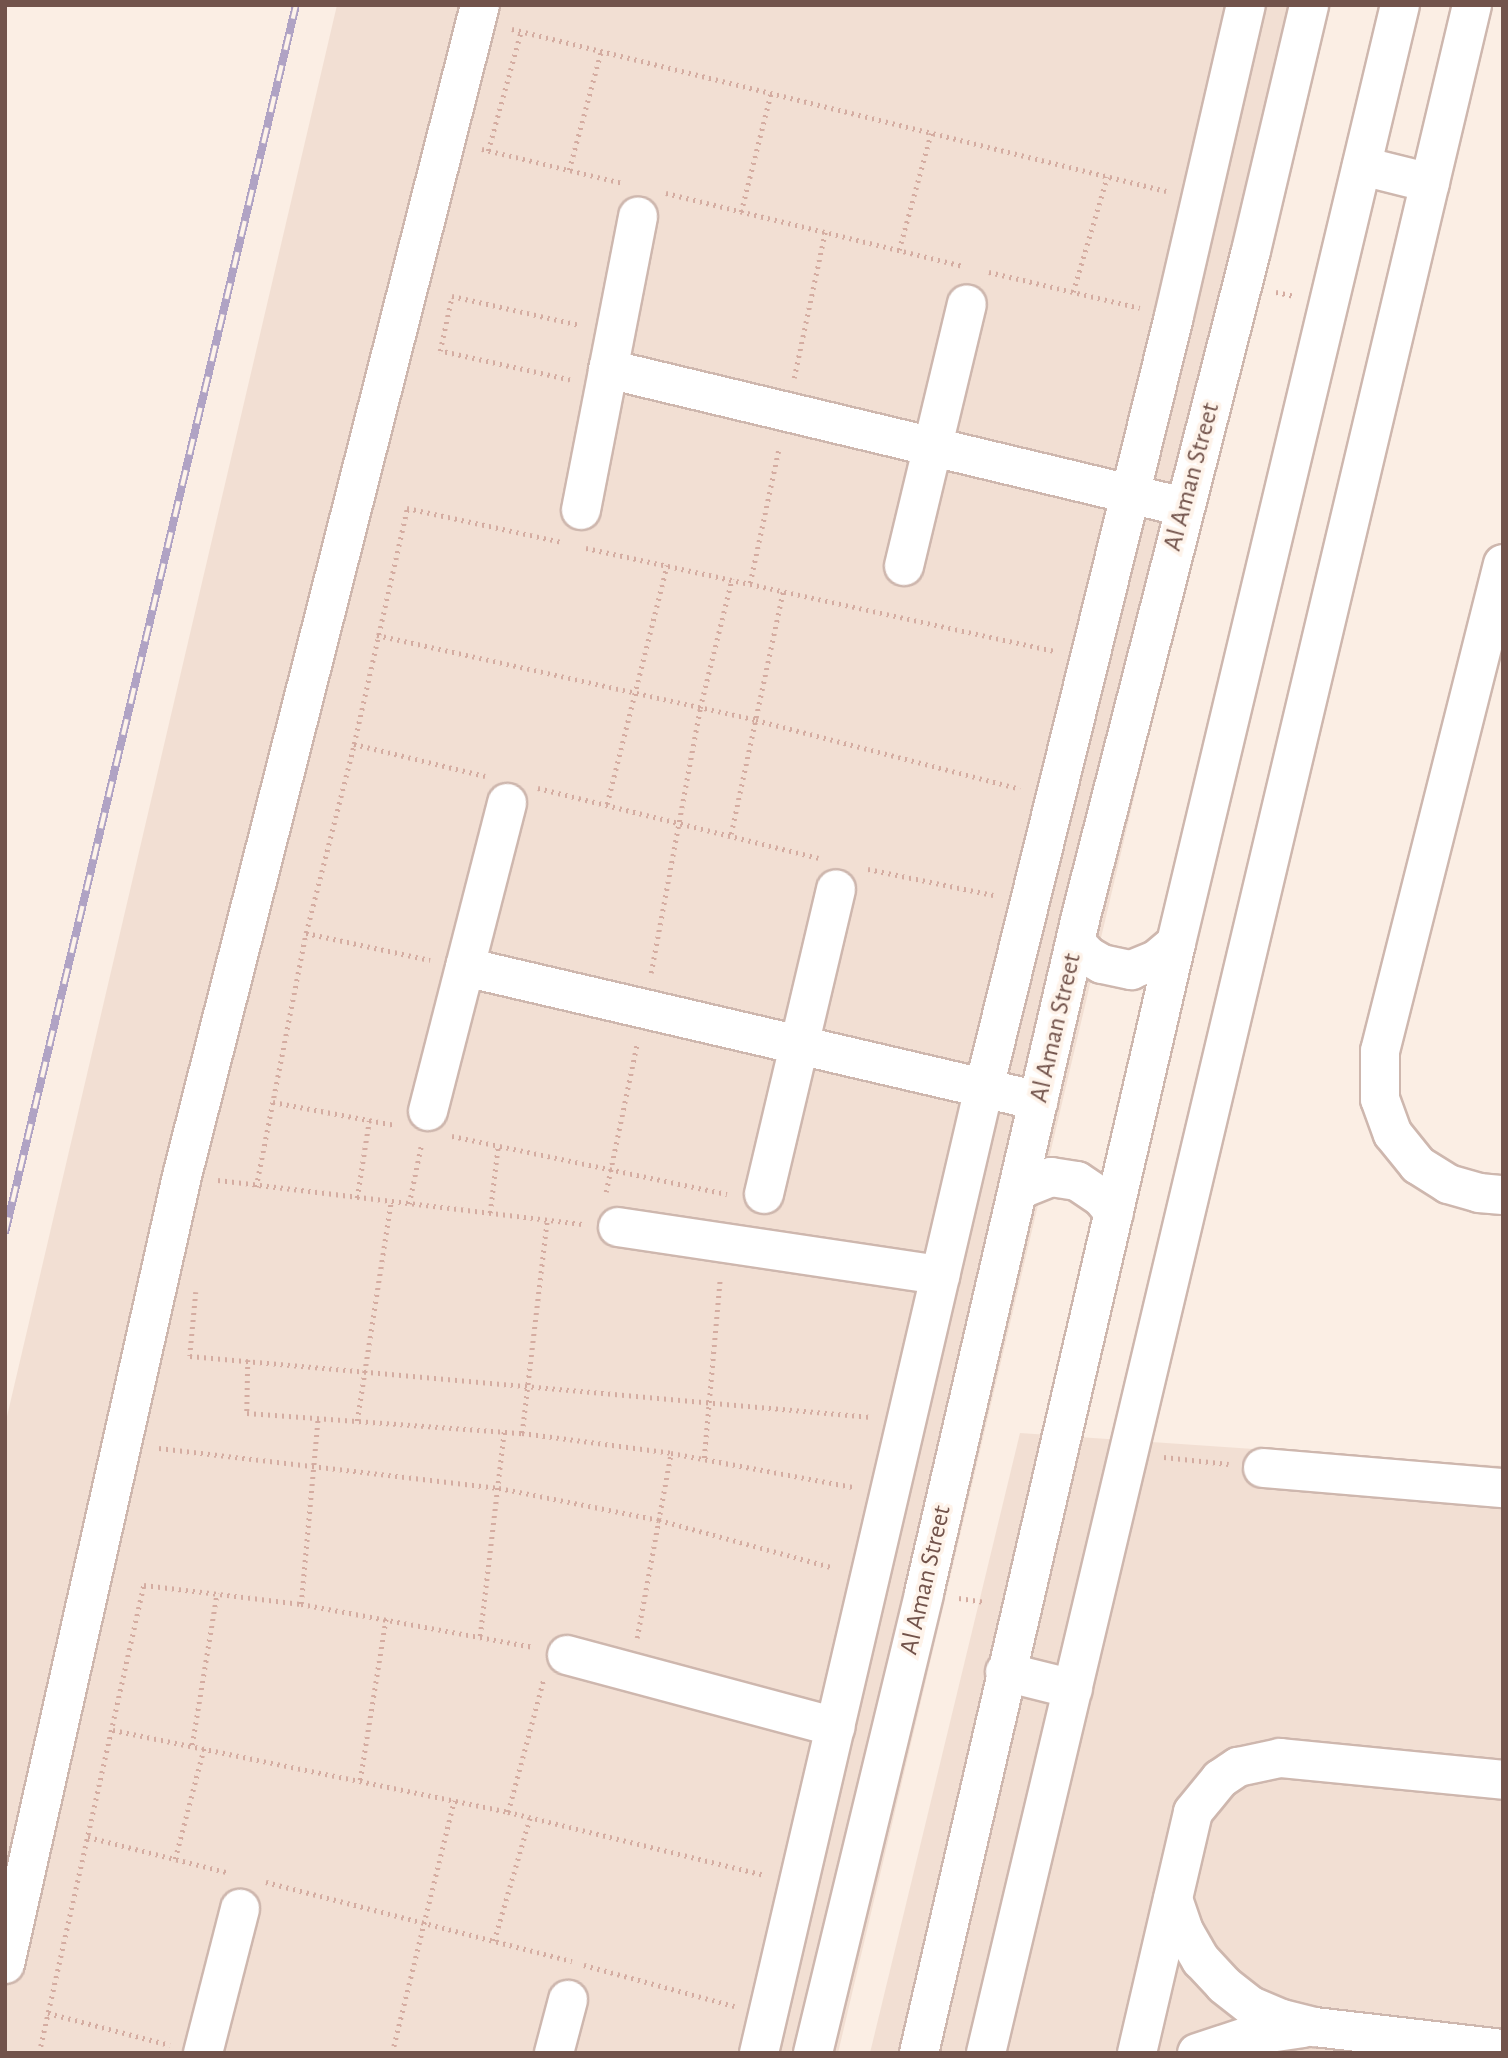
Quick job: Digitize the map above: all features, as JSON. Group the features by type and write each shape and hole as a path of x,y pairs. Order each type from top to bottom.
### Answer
{"street":[{"path":"759,2053 984,1088 1174,316 1246,5"},
{"name":"Al Aman Street","path":"816,2042 1076,943 1184,507 1247,267 1309,5"},
{"path":"919,2053 1005,1672 1176,943 1400,5"},
{"path":"986,2053 1472,5"},
{"path":"5,1964 182,1177 479,13"},
{"path":"1362,166 1430,183"},
{"path":"580,510 642,197"},
{"path":"1197,218 1247,267"},
{"path":"904,566 971,287"},
{"path":"609,363 932,447 1184,507"},
{"path":"1503,564 1380,1051 1380,1099 1393,1134 1418,1165 1448,1184 1479,1193 1503,1195"},
{"path":"426,1121 510,789"},
{"path":"751,1195 799,1045 840,872"},
{"path":"1076,943 1088,956 1102,964 1131,970 1156,960 1176,943"},
{"path":"465,967 1039,1101"},
{"path":"1018,1191 1051,1177 1077,1181 1102,1198 1114,1213"},
{"path":"609,1226 940,1275"},
{"path":"1263,1468 1503,1488"},
{"path":"559,1653 631,1670 835,1727"},
{"path":"1005,1672 1073,1689"},
{"path":"1137,2053 1193,1812 1212,1787 1238,1767 1280,1758 1503,1780"},
{"path":"188,2049 246,1888"},
{"path":"1174,1899 1184,1931 1201,1960 1224,1985 1251,2006 1282,2020 1315,2027 1503,2049"},
{"path":"554,2053 568,2000"},
{"path":"767,2016 816,2042"},
{"path":"1197,2053 1249,2036 1315,2027"}],"path":[{"path":"479,13 521,32 1107,177 1197,218"},
{"path":"488,151 521,32"},
{"path":"569,170 601,51"},
{"path":"741,212 771,93"},
{"path":"899,250 931,133"},
{"path":"447,141 569,170 642,197 741,212 899,250 971,287"},
{"path":"1073,292 1107,177"},
{"path":"1247,267 1329,305"},
{"path":"987,272 1174,316"},
{"path":"452,296 609,363 440,351 452,296"},
{"path":"256,1187 306,933 354,744 407,508 1090,658"},
{"path":"607,804 667,565"},
{"path":"182,1177 609,1226 611,1170 700,708 732,579"},
{"path":"731,834 783,591"},
{"path":"377,635 756,720 1055,798"},
{"path":"354,744 510,789 607,804 731,834 840,872 1030,902"},
{"path":"306,933 465,967"},
{"path":"273,1102 369,1121 426,1121 499,1146 611,1170 751,1195"},
{"path":"357,1198 369,1121"},
{"path":"409,1204 426,1121"},
{"path":"490,1213 499,1146"},
{"path":"358,1421 391,1202"},
{"path":"522,1433 547,1220"},
{"path":"704,1459 724,1243"},
{"path":"197,1288 190,1356 906,1420"},
{"path":"248,1360 247,1413 522,1433 671,1453 889,1494"},
{"path":"301,1604 318,1418"},
{"path":"480,1636 504,1431"},
{"path":"122,1444 499,1488 659,1520 869,1578"},
{"path":"631,1670 671,1453"},
{"path":"1129,1454 1263,1468"},
{"path":"38,2053 144,1585 301,1604 386,1618 559,1653 508,1812"},
{"path":"192,1745 218,1593"},
{"path":"924,1593 1021,1607"},
{"path":"360,1780 386,1618"},
{"path":"113,1730 508,1812 799,1883"},
{"path":"176,1859 204,1748"},
{"path":"392,2053 454,1800"},
{"path":"494,1941 530,1817"},
{"path":"88,1836 176,1859 246,1888 424,1923 767,2016"},
{"path":"48,2013 188,2049"}],"shaded area":[{"path":"337,5 1321,5 838,2053 5,2053 5,1425"},
{"path":"1020,1433 1503,1466 1503,2053 870,2053"}],"railway":[{"path":"5,1233 296,5"}]}
